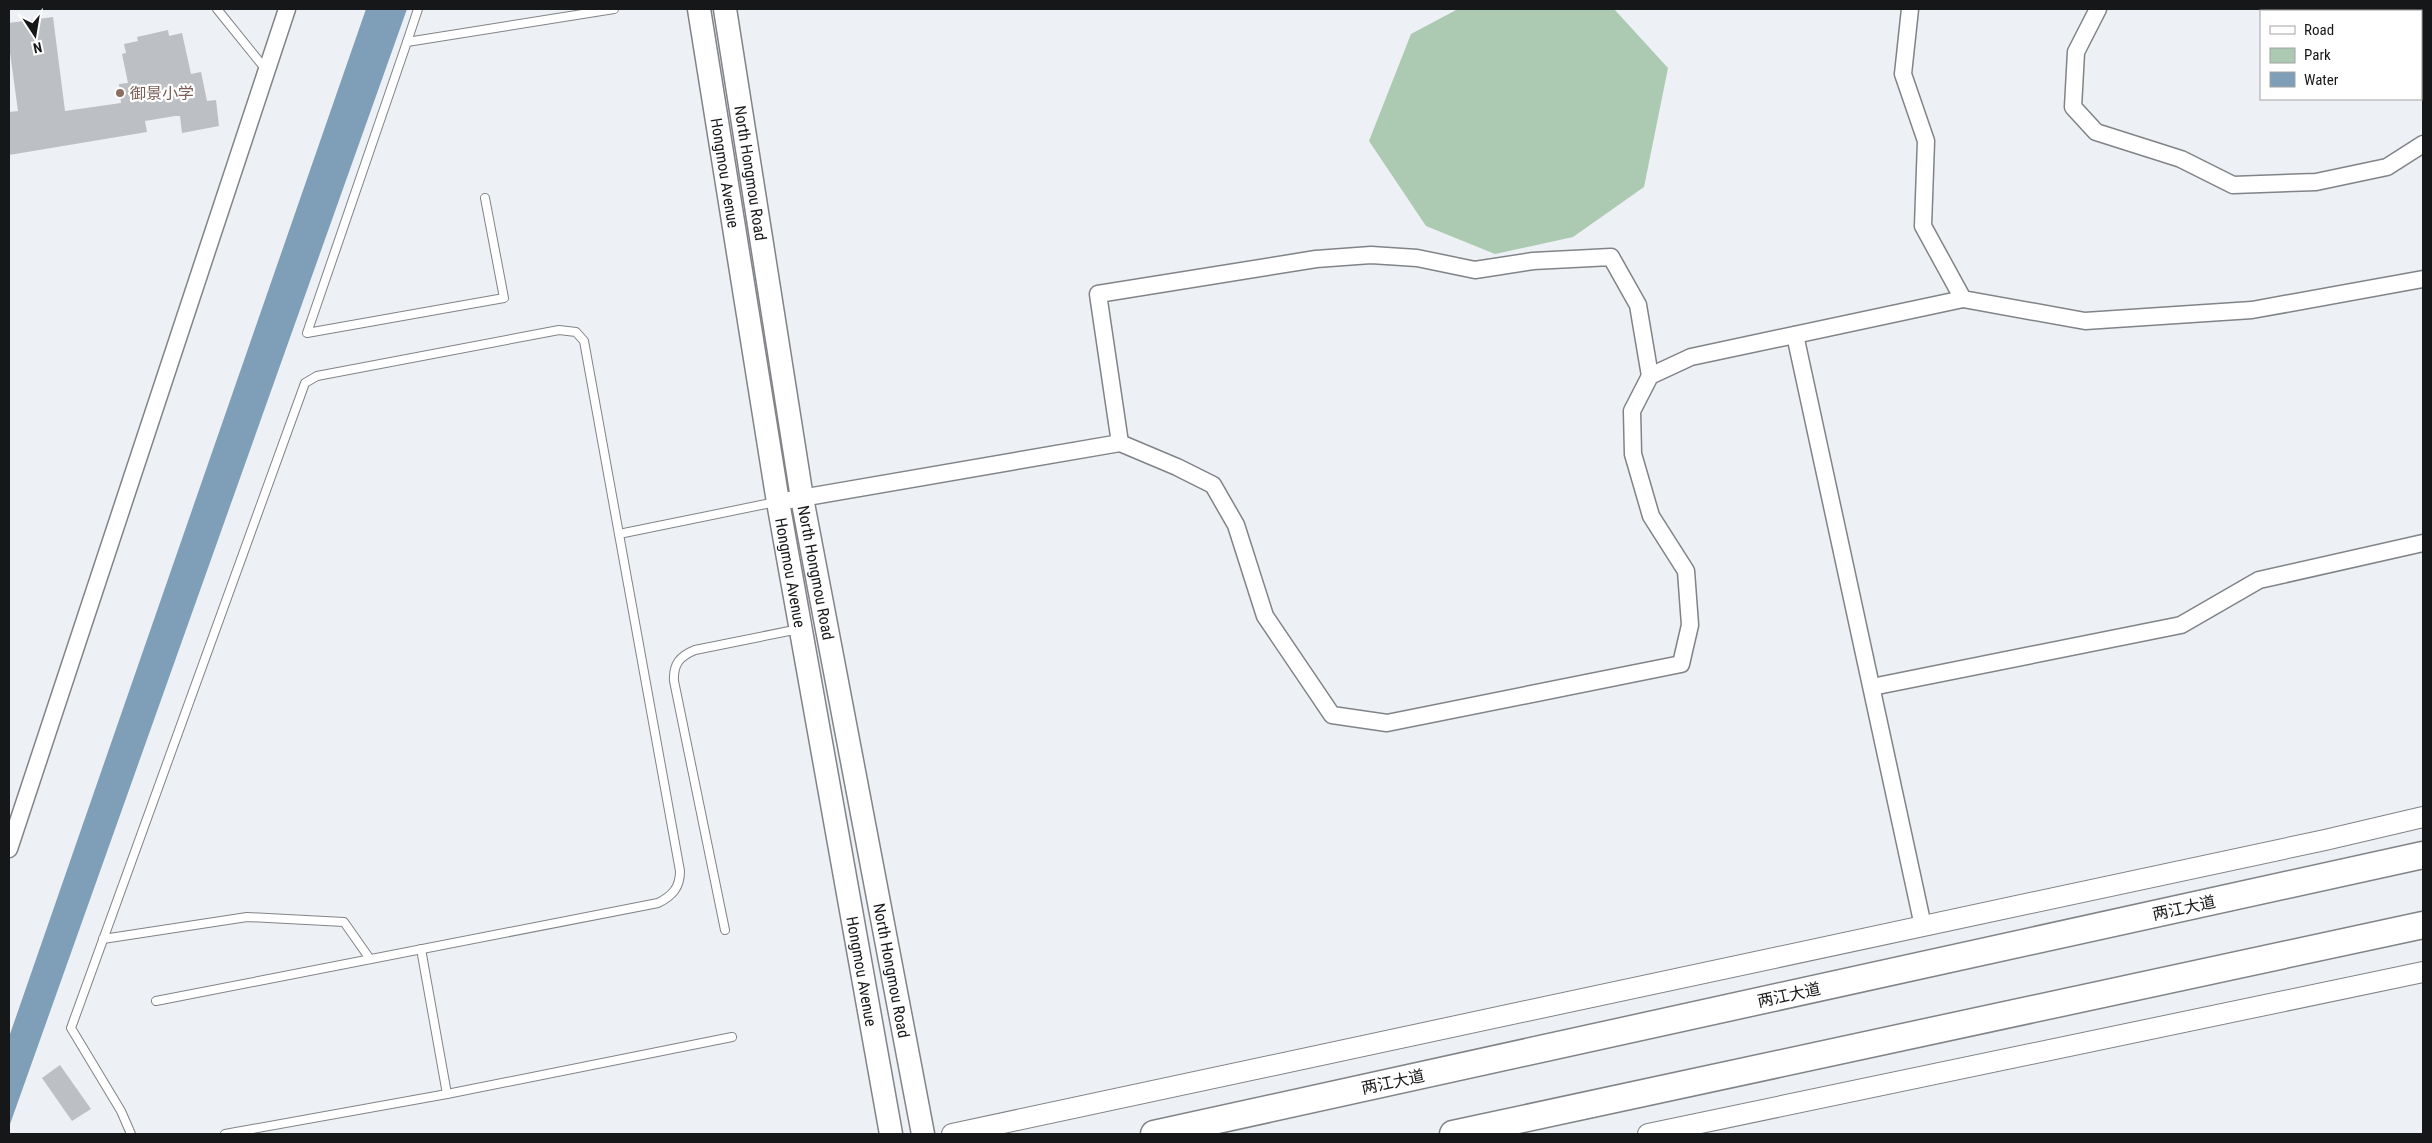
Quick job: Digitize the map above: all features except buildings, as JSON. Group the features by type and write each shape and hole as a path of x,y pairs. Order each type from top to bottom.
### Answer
{"highway":[{"name":"两江大道","path":"1154,1134 2423,855"},
{"path":"1453,1134 2423,925"}],"main road":[{"name":"Hongmou Avenue","path":"700,9 778,502 891,1134"},
{"name":"North Hongmou Road","path":"725,9 802,498 923,1134"}],"street":[{"path":"9,849 287,9"},
{"path":"1910,9 1903,74 1926,141 1923,226 1963,299"},
{"path":"2098,9 2076,52 2073,107 2096,132 2181,159 2233,185 2325,180 2386,167 2423,144"},
{"path":"778,502 1120,443 1177,466 1213,485 1236,525 1265,616 1332,715 1387,723 1681,664 1690,625 1686,571 1651,516 1633,454 1632,411 1650,376 1638,305 1611,257 1533,261 1476,270 1417,258 1372,255 1316,259 1098,294 1120,443"},
{"path":"1650,376 1691,357 1963,299 2085,321 2252,310 2423,279"},
{"path":"1795,334 1924,926"},
{"path":"1872,687 2181,626 2259,580 2423,543"},
{"path":"952,1134 2325,840 2423,817"},
{"path":"1648,1134 2423,972"}],"lane":[{"path":"217,9 267,70"},
{"path":"418,9 307,333 504,298 485,198"},
{"path":"407,42 614,9"},
{"path":"131,1134 122,1111 71,1028 305,383 317,376 559,330 576,332 582,336 584,341 680,871 677,888 666,899 658,903 156,1002"},
{"path":"619,534 778,502"},
{"path":"725,930 674,681 675,667 681,658 695,650 801,628"},
{"path":"103,938 247,917 344,922 370,959"},
{"path":"421,949 447,1094"},
{"path":"225,1134 447,1094 732,1037"}],"green space":[{"path":"1458,9 1614,9 1668,68 1644,187 1573,237 1495,254 1426,226 1369,141 1411,34"}],"water":[{"path":"366,9 407,9 9,1127 9,1037"}],"place":[{"name":"御景小学","path":"120,93"}]}
